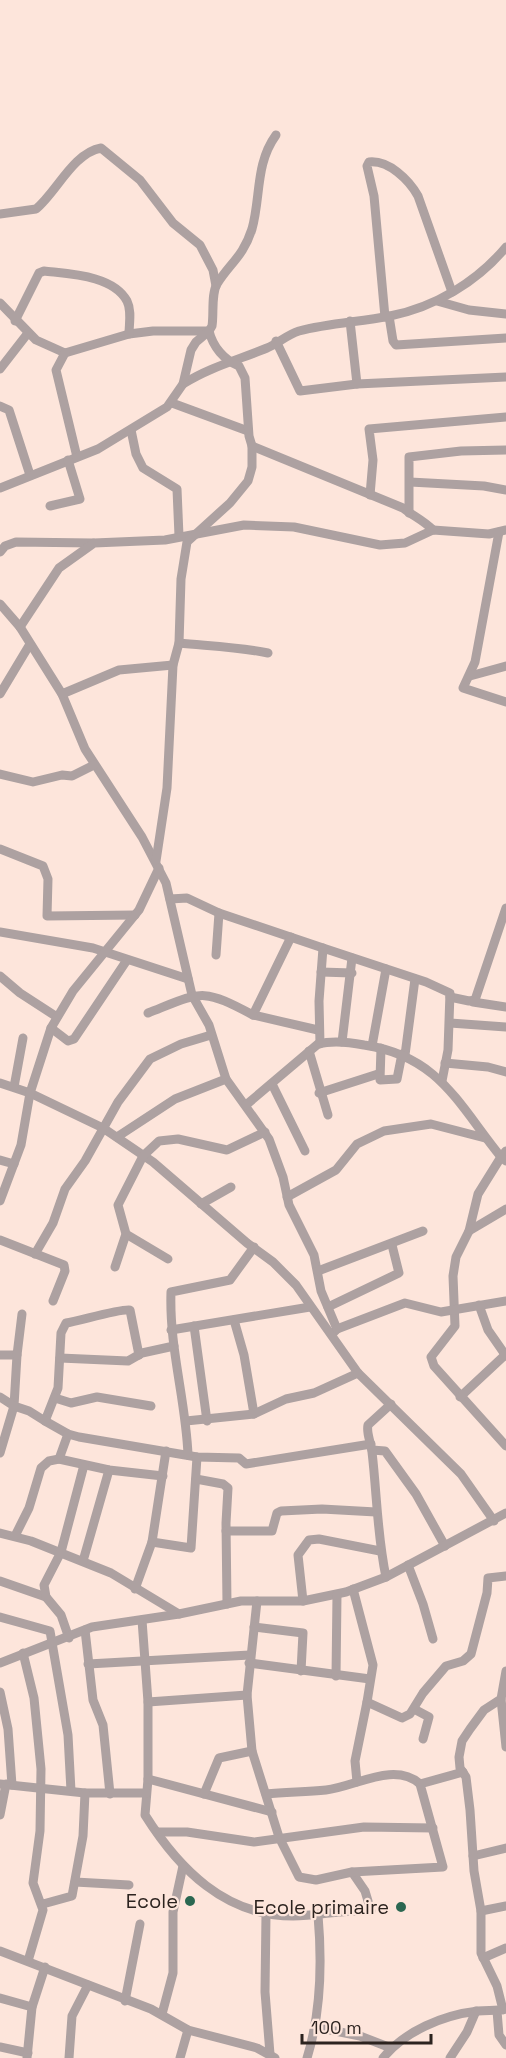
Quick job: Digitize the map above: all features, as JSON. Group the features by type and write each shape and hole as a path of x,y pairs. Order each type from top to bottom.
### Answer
{"street":[{"path":"216,286 238,260 246,245 252,227 259,173 276,135"},
{"path":"0,214 36,208 64,176 90,152 100,148 140,180 174,223 200,245 213,270 216,286 212,326 191,350 183,384 172,404 98,449 0,488"},
{"path":"452,292 412,185 388,165 369,162 367,166 374,196 387,316 396,345 506,338"},
{"path":"183,384 207,369 270,347 276,341 299,331 387,316 437,301 486,270 506,247"},
{"path":"15,321 39,273 44,271 93,279 119,291 128,302 129,334"},
{"path":"437,301 470,310 506,314"},
{"path":"0,303 28,333 44,345 65,353 129,334 153,331 209,331"},
{"path":"350,321 357,384"},
{"path":"0,1201 14,1164 30,1093 51,1028 84,977 135,915 158,865 167,788 173,665 179,643 181,579 187,542 230,503 248,482 252,446 248,431 245,378 238,366 228,362 215,346 209,331"},
{"path":"0,369 28,333"},
{"path":"276,341 298,391 357,384 506,377"},
{"path":"50,506 80,499 56,370 65,353"},
{"path":"172,404 248,431"},
{"path":"0,406 9,410 30,475"},
{"path":"370,495 373,460 371,428 506,417"},
{"path":"130,430 136,454 143,468 177,489 179,536"},
{"path":"252,446 403,508 422,519 433,530"},
{"path":"409,513 411,456 506,450"},
{"path":"410,482 484,486 506,490"},
{"path":"0,552 5,546 16,542 94,543 165,540 244,525 279,525 346,539 395,545 433,530 502,531 477,653 470,676 463,688 506,702"},
{"path":"20,627 59,568 94,543"},
{"path":"1,606 20,627 62,694 78,736 94,765 158,865 170,898 192,995 208,1022 226,1079 266,1132 283,1177 287,1197 318,1271 321,1291 328,1307 334,1332"},
{"path":"179,643 228,648 240,646 268,652"},
{"path":"0,694 30,644"},
{"path":"62,694 119,670 173,665"},
{"path":"470,676 506,666"},
{"path":"0,774 33,782 62,775 72,776 94,765"},
{"path":"0,849 43,866 48,879 47,916 135,915"},
{"path":"170,898 187,898 219,913 416,979 450,993 450,1023 442,1081"},
{"path":"473,1002 506,911"},
{"path":"216,955 219,913"},
{"path":"0,932 106,952 188,980"},
{"path":"253,1015 291,937"},
{"path":"320,1044 318,1030 323,948"},
{"path":"342,1042 352,958"},
{"path":"51,1028 68,1041 74,1040 127,960"},
{"path":"386,969 376,1047 378,1074 381,1080 396,1080 403,1055 416,979"},
{"path":"321,972 352,973"},
{"path":"0,976 20,993 57,1017"},
{"path":"148,1013 192,995 222,999 253,1015 318,1030"},
{"path":"450,997 506,1007"},
{"path":"450,1023 506,1027"},
{"path":"35,1254 53,1223 65,1189 85,1161 118,1102 154,1056 211,1035"},
{"path":"14,1087 23,1038"},
{"path":"246,1105 320,1044 342,1042 376,1047 403,1055 421,1064 442,1081 485,1138 504,1156 478,1194 469,1231 456,1257 454,1326 431,1358 434,1366 506,1446"},
{"path":"309,1051 319,1093 328,1115"},
{"path":"445,1062 488,1066 506,1072"},
{"path":"319,1093 378,1074"},
{"path":"117,1137 174,1100 226,1079"},
{"path":"0,1083 30,1093 117,1137 284,1271 310,1308 334,1332 358,1373 461,1474 506,1527"},
{"path":"272,1084 305,1150"},
{"path":"287,1197 336,1170 357,1144 384,1131 431,1124 485,1138"},
{"path":"115,1267 126,1234 118,1205 143,1156 155,1143 169,1138 227,1150 266,1132"},
{"path":"0,1160 14,1164"},
{"path":"201,1204 231,1187"},
{"path":"469,1231 506,1209"},
{"path":"318,1271 392,1245 423,1231"},
{"path":"126,1234 168,1259"},
{"path":"0,1240 66,1268 53,1301"},
{"path":"328,1307 399,1273 392,1245"},
{"path":"152,1542 191,1548 196,1479 171,1330 171,1292 230,1280 254,1247"},
{"path":"334,1332 405,1303 441,1312 506,1301"},
{"path":"460,1396 505,1356 488,1330 479,1305"},
{"path":"45,1421 55,1398 61,1370 61,1333 66,1323 93,1319 124,1308 130,1310 133,1315 138,1355"},
{"path":"171,1330 310,1308"},
{"path":"0,1453 12,1409 22,1314"},
{"path":"234,1320 244,1355 254,1414"},
{"path":"194,1326 207,1421"},
{"path":"60,1358 128,1361 138,1355 174,1346"},
{"path":"0,1355 17,1355"},
{"path":"186,1421 207,1421 254,1414 286,1399 315,1393 358,1373"},
{"path":"0,1397 12,1409"},
{"path":"55,1398 71,1403 97,1397 152,1406"},
{"path":"386,1577 380,1551 372,1447 368,1426 391,1404"},
{"path":"0,1412 12,1409 29,1411 68,1434 192,1456 239,1458 244,1464 372,1447 385,1451 416,1494 445,1546"},
{"path":"59,1459 68,1434"},
{"path":"135,1589 152,1542 166,1451"},
{"path":"15,1536 26,1517 40,1468 49,1461 59,1459 109,1470 163,1476"},
{"path":"46,1597 44,1585 61,1552 84,1465"},
{"path":"83,1561 109,1470"},
{"path":"196,1479 227,1486 227,1604"},
{"path":"226,1531 272,1531 277,1513 282,1510 322,1509 376,1512"},
{"path":"0,1663 85,1630 227,1604 303,1600 337,1594 386,1577 499,1518"},
{"path":"0,1533 61,1552 111,1573 179,1614"},
{"path":"303,1600 298,1555 309,1540 319,1539 380,1551"},
{"path":"408,1564 433,1639"},
{"path":"367,1702 402,1718 409,1716 446,1666 463,1661 471,1654 487,1593 488,1578 506,1576"},
{"path":"0,1581 46,1597 62,1615 69,1638"},
{"path":"353,1589 373,1665 355,1761 357,1782"},
{"path":"336,1676 337,1594"},
{"path":"257,1601 249,1659 247,1695 252,1751 279,1837 294,1870 302,1879 321,1880 352,1872 443,1868 420,1784"},
{"path":"0,1617 49,1630 68,1735 71,1791"},
{"path":"142,1620 148,1702 148,1779 145,1816 190,1875 240,1908 266,1914 318,1915 371,1911 364,1888 352,1872"},
{"path":"254,1627 303,1633 301,1671"},
{"path":"85,1630 93,1700 103,1725 110,1794"},
{"path":"23,1653 40,1738 40,1831 33,1891 43,1904 43,1915 28,1961"},
{"path":"88,1664 249,1659 301,1671 370,1679"},
{"path":"506,1671 504,1692 506,1747"},
{"path":"0,1692 8,1729 6,1784 0,1815"},
{"path":"504,1692 484,1710 462,1741 459,1757 469,1802 473,1856 481,1911 480,1947 497,1986 502,2010 499,2035 506,2045"},
{"path":"148,1702 247,1695"},
{"path":"414,1708 429,1717 423,1739"},
{"path":"204,1794 219,1758 252,1751"},
{"path":"266,1794 329,1789 390,1776 408,1778 420,1784 463,1772"},
{"path":"148,1779 272,1812"},
{"path":"6,1784 85,1793 146,1793"},
{"path":"43,1904 69,1898 75,1882 84,1828 85,1793"},
{"path":"157,1832 187,1832 251,1842 382,1826 433,1828"},
{"path":"473,1856 506,1848"},
{"path":"162,2014 172,1981 173,1912 183,1866"},
{"path":"75,1882 129,1885"},
{"path":"481,1911 506,1906"},
{"path":"0,1951 162,2014 188,2030 233,2041 273,2056 265,1992 266,1914"},
{"path":"307,2058 315,2027 321,1955 318,1915"},
{"path":"125,2001 140,1924"},
{"path":"483,1958 506,1948"},
{"path":"0,2047 27,2055 32,2007 45,1967"},
{"path":"69,2058 72,2016 88,1985"},
{"path":"0,1998 32,2007"},
{"path":"383,2058 391,2048 414,2032 442,2020 476,2011 502,2010"},
{"path":"450,2058 467,2032 476,2011"},
{"path":"315,2027 360,2036 391,2048"},
{"path":"180,2058 188,2030"}],"place":[{"name":"Ecole","path":"190,1901"},
{"name":"Ecole primaire","path":"401,1907"}]}
